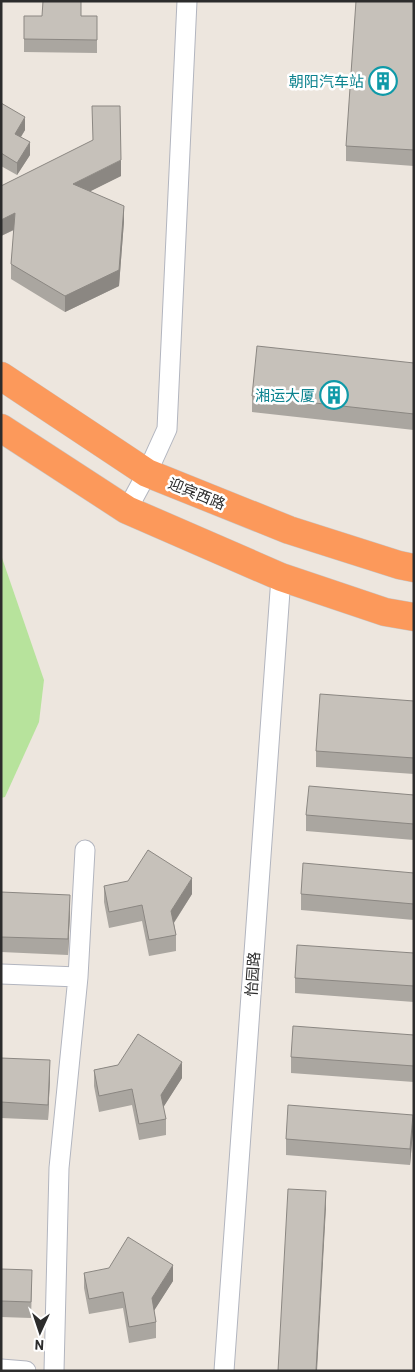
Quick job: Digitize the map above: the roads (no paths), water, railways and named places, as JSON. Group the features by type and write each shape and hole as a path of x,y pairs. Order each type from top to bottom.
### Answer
{"highway":[{"name":"迎宾西路","path":"1,376 147,473 289,530 414,568"},
{"path":"1,428 127,510 281,577 384,612 414,617"}],"street":[{"path":"127,510 147,473 167,429 187,1"},
{"name":"怡园路","path":"224,1371 281,577"},
{"path":"54,1371 58,1168 78,977 85,850"},
{"path":"1,974 78,977"},
{"path":"1,1370 26,1371"}],"place":[{"name":"朝阳汽车站","path":"383,81"},
{"name":"湘运大厦","path":"334,395"}]}
